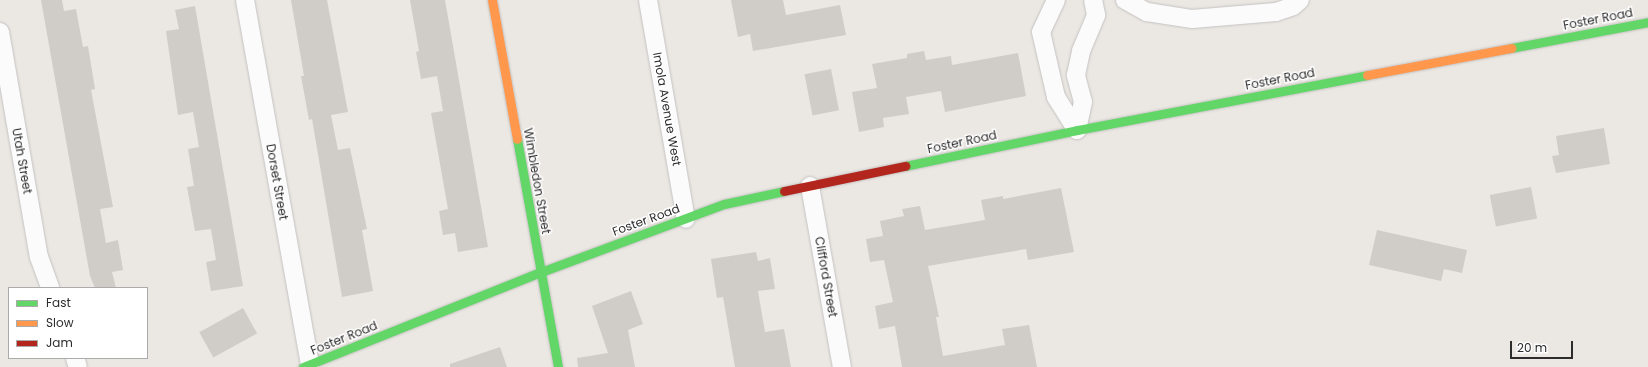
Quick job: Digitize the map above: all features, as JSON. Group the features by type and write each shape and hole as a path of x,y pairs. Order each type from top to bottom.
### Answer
{"street":[{"name":"Dorset Street","path":"245,0 307,366"},
{"name":"Wimbledon Street","path":"492,0 558,367"},
{"name":"Imola Avenue West","path":"648,0 686,219"},
{"path":"1056,0 1041,32 1056,97 1076,130"},
{"path":"1076,130 1083,102 1076,75 1080,51 1096,15 1093,0"},
{"path":"1125,0 1147,12 1192,19 1276,12 1293,6 1300,0"},
{"name":"Foster Road","path":"307,366 541,272 724,204 1076,130 1648,22"},
{"name":"Utah Street","path":"0,32 39,257 50,287"},
{"name":"Clifford Street","path":"810,186 842,367"}],"building":[{"path":"41,0 62,0 64,11 76,9 83,47 88,46 95,89 91,90 113,207 100,209 106,243 118,240 123,270 112,272 116,287 95,287 90,276"},
{"path":"291,0 327,0 348,112 331,115 338,150 350,148 367,229 362,230 373,291 342,297 312,119 309,120 301,76 304,76"},
{"path":"410,0 445,0 488,247 458,252 455,233 443,235 439,211 448,209 431,113 443,111 437,76 421,79 416,52 419,51"},
{"path":"731,0 783,0 786,15 840,5 846,35 753,51 750,34 738,37"},
{"path":"195,6 243,286 211,291 206,262 216,260 211,229 195,231 187,187 194,186 188,149 199,147 193,112 178,115 166,31 179,29 175,10"},
{"path":"924,51 926,60 951,56 952,65 1018,53 1026,96 945,112 941,91 906,97 909,114 883,118 884,127 859,132 852,92 877,88 872,64 907,58 907,54"},
{"path":"831,69 839,110 813,115 804,74"},
{"path":"1604,128 1610,164 1556,173 1552,156 1559,155 1556,136"},
{"path":"1531,187 1537,218 1496,226 1490,195"},
{"path":"1061,188 1074,252 1028,260 1026,249 928,266 939,317 936,317 943,356 1005,345 1002,329 1029,325 1037,367 902,367 895,326 879,329 875,306 893,302 884,260 870,262 866,239 883,236 880,221 904,216 902,209 920,206 925,230 985,220 981,200 1003,196 1003,199"},
{"path":"1377,230 1467,250 1462,273 1444,269 1441,281 1369,265"},
{"path":"756,252 758,261 770,258 775,289 758,291 765,332 784,329 791,367 735,367 723,297 717,298 711,259"},
{"path":"631,291 643,324 628,330 635,367 578,367 577,358 608,353 592,306"},
{"path":"243,308 257,333 213,358 199,332"},
{"path":"500,347 507,367 450,367 450,364"}],"traffic: fast":[{"path":"1511,48 1648,22"},
{"path":"905,166 1077,130 1367,75"},
{"path":"517,139 558,367"},
{"path":"303,367 541,272 724,204 784,191"}],"traffic: slow":[{"path":"492,0 517,139"},
{"path":"1367,75 1511,48"}],"traffic: jam":[{"path":"784,191 905,166"}]}
